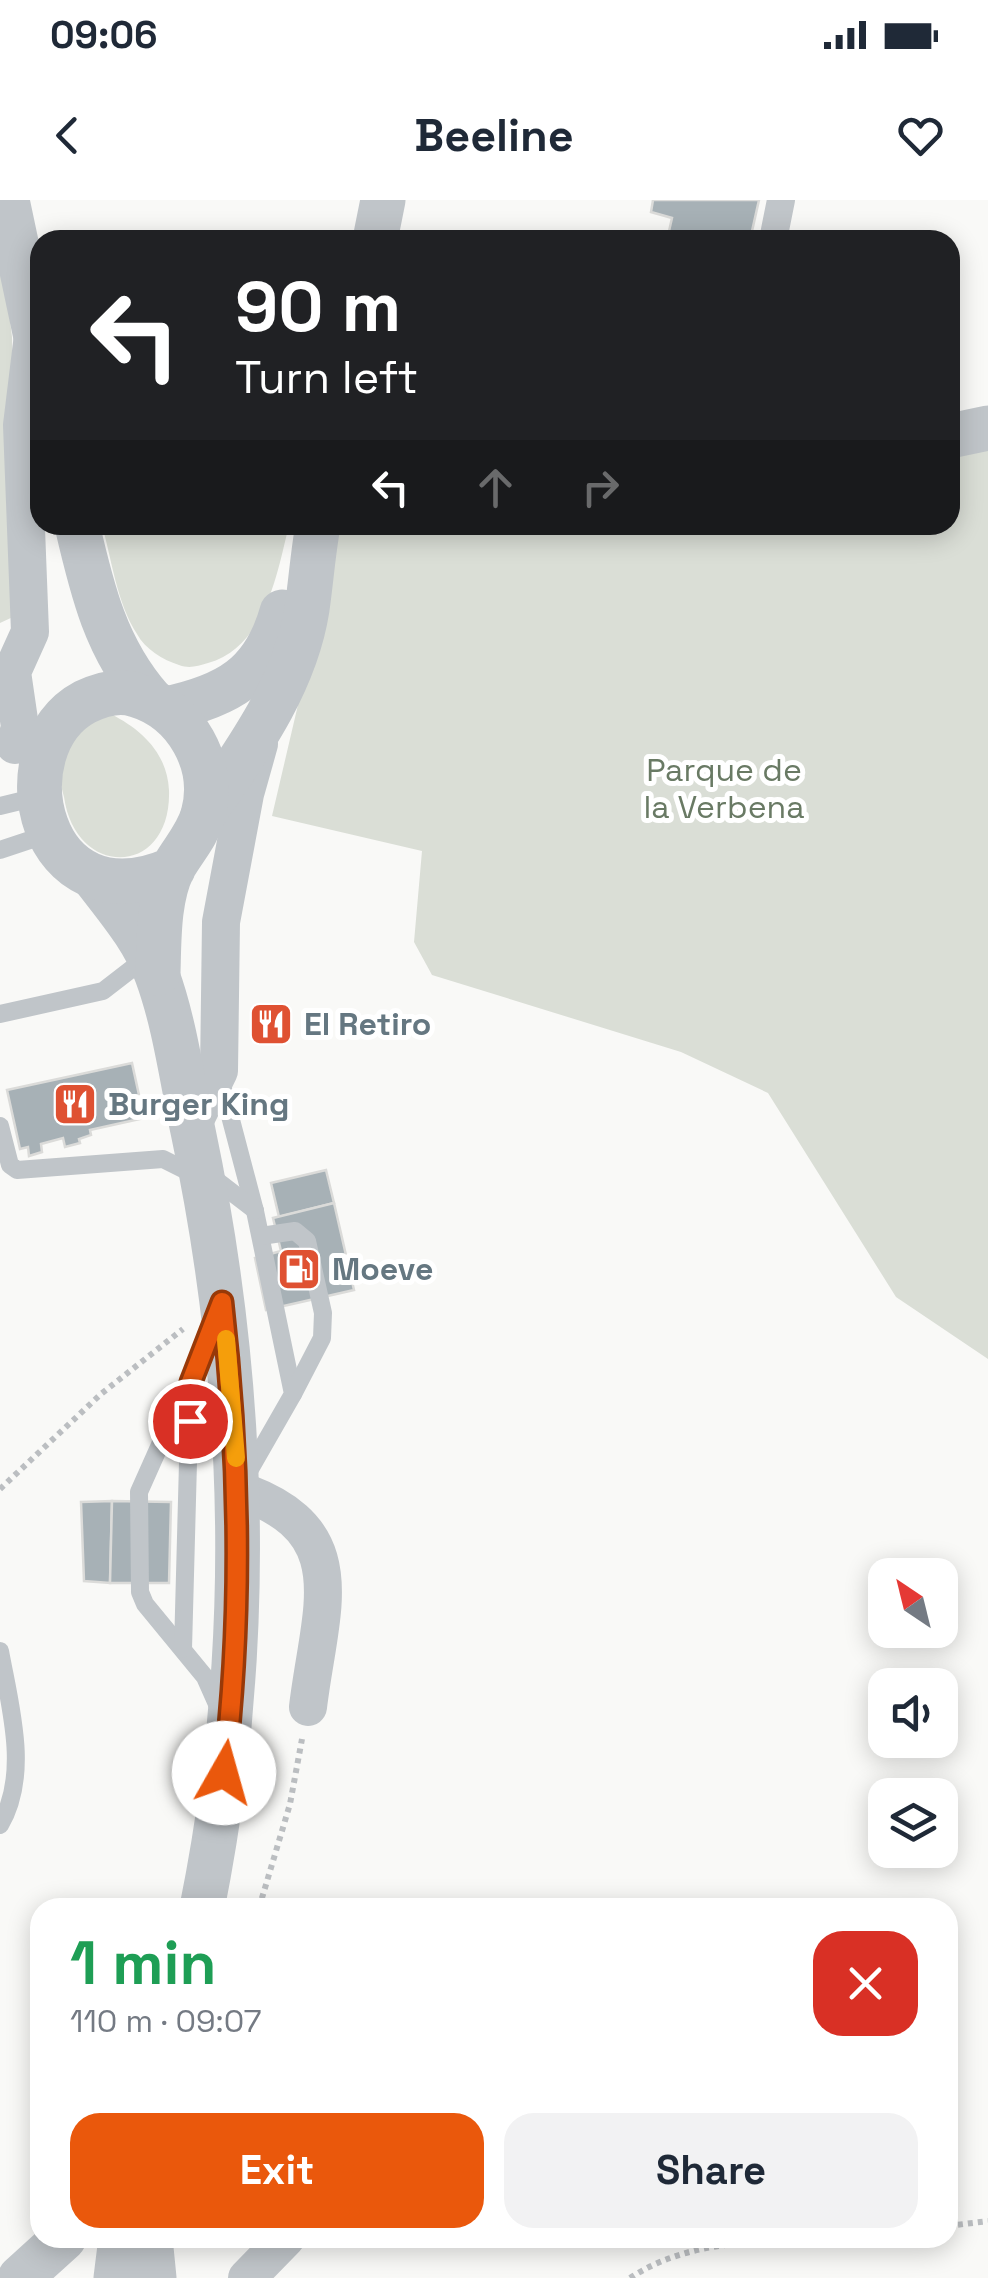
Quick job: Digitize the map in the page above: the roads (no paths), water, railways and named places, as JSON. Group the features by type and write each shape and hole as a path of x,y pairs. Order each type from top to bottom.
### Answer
{"street":[{"path":"6,200 30,310"},
{"path":"377,230 383,200"},
{"path":"775,230 781,200"},
{"path":"30,381 22,425 30,632 12,672 20,727 21,780 69,865 96,880 133,928 153,966 199,1158 222,1302 238,1490 237,1648 230,1731 204,1898"},
{"path":"960,434 988,428"},
{"path":"79,535 110,643 158,704 189,731 202,763 206,787 203,816"},
{"path":"199,1158 219,1072 221,922 245,794 266,722 303,623 316,535"},
{"path":"21,780 60,716 69,709 101,695 130,692 158,704 203,702 240,683 274,642 285,603 308,574"},
{"path":"69,709 89,648 91,587"},
{"path":"153,966 173,869 266,722"},
{"path":"96,880 135,882 173,869"},
{"path":"238,1490 289,1511 311,1536 317,1551 322,1585 308,1707"},
{"path":"20,2278 53,2248"},
{"path":"116,2278 120,2248"},
{"path":"151,2248 154,2278"},
{"path":"246,2278 276,2248"}],"lane":[{"path":"0,850 21,780"},
{"path":"0,1014 103,991 153,966"},
{"path":"219,1072 255,1211 294,1394"},
{"path":"0,1126 10,1165 17,1170 199,1158 255,1211"},
{"path":"238,1490 322,1338 323,1314 307,1242 295,1231 260,1236"},
{"path":"222,1302 191,1382 139,1492 140,1592 144,1604 206,1677 230,1731"},
{"path":"183,1649 191,1382"},
{"path":"0,1652 14,1733 14,1790 0,1824"}],"place":[{"name":"El Retiro","path":"271,1024"},
{"name":"Burger King","path":"75,1104"},
{"name":"Moeve","path":"299,1269"}],"park label":[{"name":"Parque de la Verbena","path":"724,788"}]}
